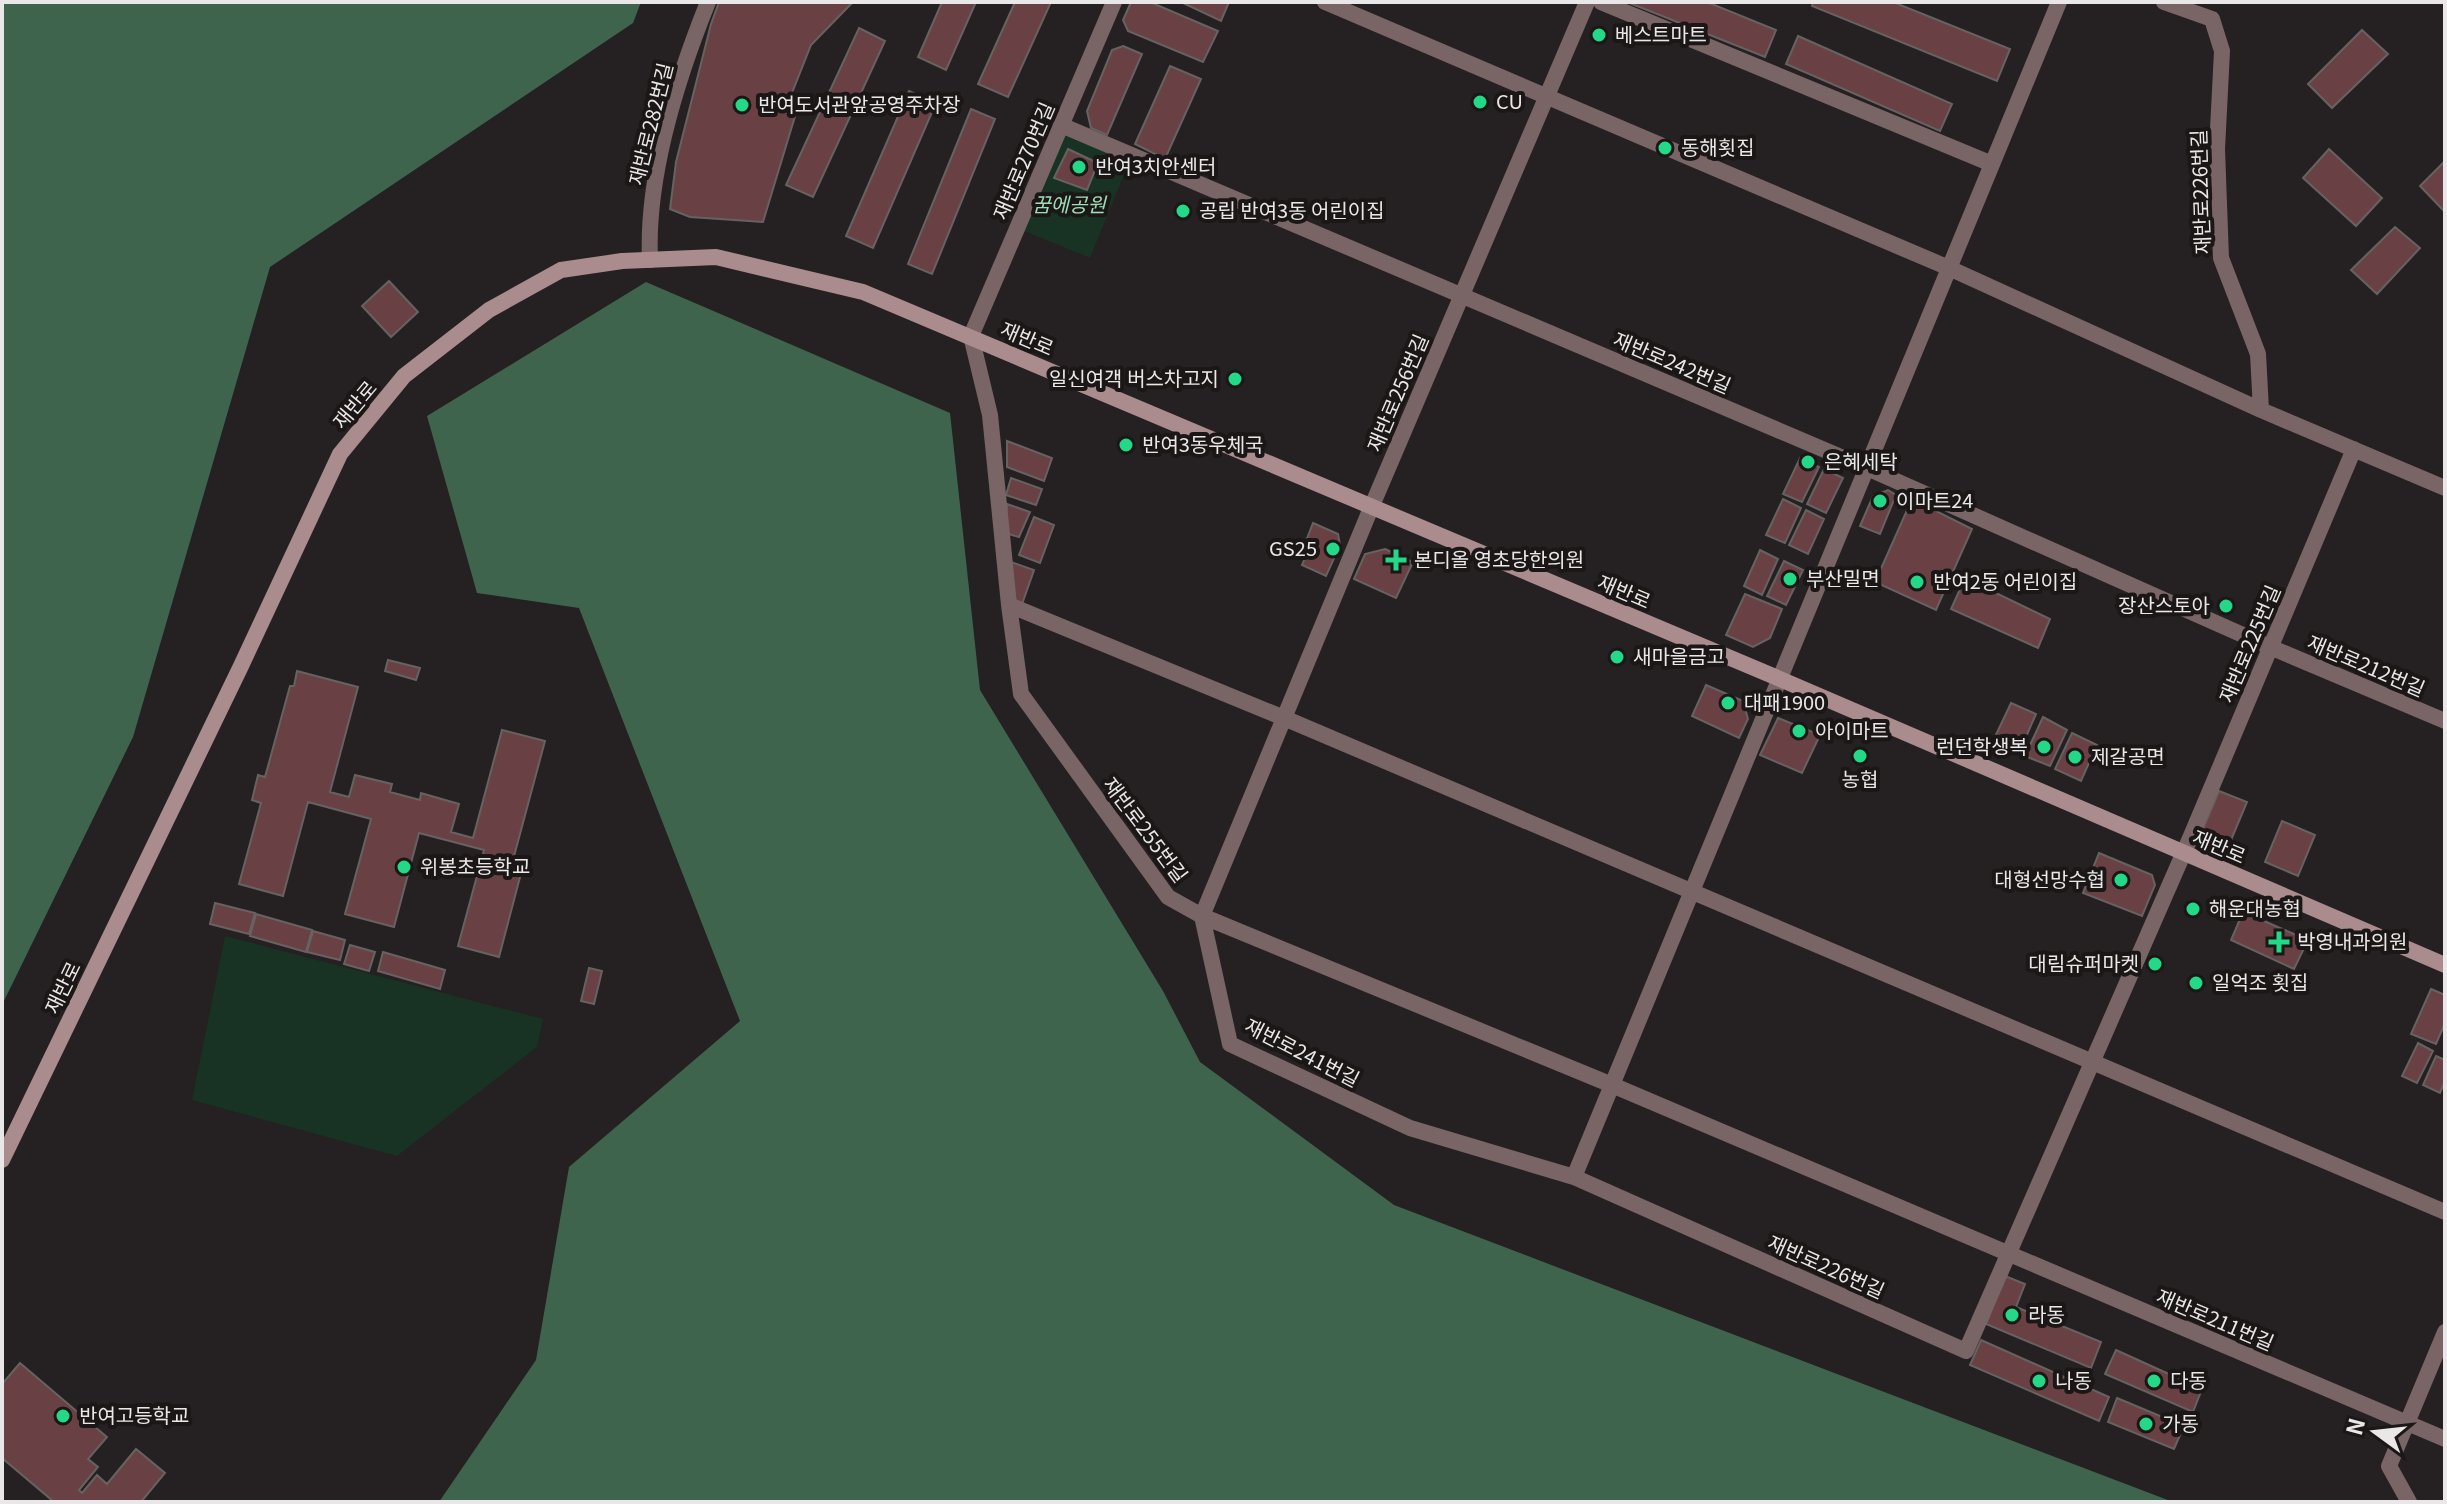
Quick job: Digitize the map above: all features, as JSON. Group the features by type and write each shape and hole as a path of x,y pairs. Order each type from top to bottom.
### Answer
{"main road":[{"name":"재반로","path":"2,1160 340,454 404,376 489,310 561,270 650,260 716,257 863,292 1780,679 2445,965"}],"street":[{"name":"재반로282번길","path":"650,260 648,224 664,139 695,34 708,2"},
{"name":"재반로270번길","path":"971,336 1114,2"},
{"path":"1325,2 1949,268 2261,410 2445,488"},
{"name":"재반로256번길","path":"1371,508 1587,2"},
{"path":"1601,2 1992,164"},
{"path":"1574,1177 2059,2"},
{"name":"재반로226번길","path":"2164,2 2212,19 2222,51 2217,149 2221,258 2258,354 2261,410"},
{"path":"1061,125 1462,295"},
{"name":"재반로242번길","path":"1462,295 1867,468"},
{"name":"재반로255번길","path":"971,336 990,415 1021,694 1168,897 1202,916 1371,508"},
{"name":"재반로225번길","path":"2183,854 2354,449"},
{"path":"1867,468 2270,647"},
{"path":"1009,605 1284,718 2445,1212"},
{"name":"재반로212번길","path":"2270,647 2445,721"},
{"name":"재반로226번길","path":"1574,1177 1966,1351 2183,854"},
{"path":"1202,916 1612,1085 2008,1254"},
{"name":"재반로241번길","path":"1202,916 1230,1044 1410,1128 1574,1177"},
{"name":"재반로211번길","path":"2008,1254 2445,1439"},
{"path":"2409,1502 2389,1466 2445,1332"}],"green space":[{"path":"2,2 641,2 633,23 270,267 133,737 2,1005"},
{"name":"꿈에공원","path":"1061,125 1132,155 1090,258 1017,228"},
{"path":"646,282 950,413 980,690 1163,991 1200,1062 1394,1205 2173,1502 439,1502 536,1360 569,1167 740,1021 579,608 477,593 427,416"},
{"path":"225,936 543,1019 537,1047 397,1156 192,1100"}],"building":[{"name":"반여도서관앞공영주차장","path":"719,2 853,2 811,45 790,98 796,113 763,222 690,217 670,209 676,162"},
{"path":"942,2 976,2 946,70 918,57"},
{"path":"1015,2 1051,2 1008,97 978,84"},
{"path":"1131,2 1150,2 1218,31 1203,62 1128,31 1123,20"},
{"path":"1181,2 1229,2 1221,21"},
{"path":"1627,2 1707,2 1776,30 1765,57"},
{"path":"1813,2 1893,2 2010,49 1997,81 1812,6"},
{"path":"859,28 885,41 813,197 786,185"},
{"path":"2362,30 2388,54 2332,108 2308,84"},
{"path":"1798,36 1952,104 1940,131 1786,64"},
{"path":"1123,46 1142,54 1107,135 1091,128 1087,111 1112,50"},
{"path":"1170,66 1201,79 1165,159 1135,144"},
{"path":"909,91 936,103 873,248 846,236"},
{"path":"971,109 995,119 932,274 908,264"},
{"path":"1068,149 1098,163 1087,190 1054,178"},
{"path":"2329,149 2382,198 2356,226 2303,178"},
{"path":"2445,161 2445,210 2444,211 2420,186"},
{"path":"2395,227 2420,248 2377,294 2351,270"},
{"path":"389,281 418,312 391,337 362,306"},
{"path":"1007,441 1052,458 1044,481 1007,467"},
{"path":"1800,458 1819,467 1802,502 1783,494"},
{"path":"1824,469 1843,478 1826,513 1807,504"},
{"path":"1011,478 1042,489 1036,505 1006,495"},
{"path":"1888,490 1896,495 1880,534 1860,526 1873,496"},
{"path":"1783,499 1801,508 1785,543 1766,535"},
{"path":"1912,499 1972,529 1936,610 1875,582"},
{"path":"1007,504 1030,512 1019,537 1005,533"},
{"path":"1806,510 1824,519 1808,554 1789,545"},
{"path":"1034,517 1054,525 1040,563 1019,555"},
{"path":"1313,523 1338,534 1340,545 1326,576 1302,565 1311,545 1306,541"},
{"path":"1385,549 1413,562 1396,598 1354,579 1365,554"},
{"path":"1760,550 1778,559 1762,595 1744,586"},
{"path":"1008,561 1034,570 1021,607 1009,603"},
{"path":"1784,561 1803,570 1786,605 1767,596"},
{"path":"1965,578 2050,619 2038,648 1951,609"},
{"path":"1745,594 1782,609 1770,638 1753,647 1726,635"},
{"path":"388,660 420,668 416,680 385,671"},
{"path":"297,671 358,687 330,792 349,797 355,775 392,784 390,792 420,800 421,793 459,804 451,832 473,838 502,730 545,741 513,860 524,862 499,957 458,946 484,850 419,833 394,927 345,914 371,819 308,802 283,896 239,884 261,803 252,800 258,775 265,777"},
{"path":"1706,685 1743,701 1748,719 1739,738 1692,716"},
{"path":"2011,703 2036,714 2019,753 1993,741"},
{"path":"2043,717 2067,730 2050,766 2025,756"},
{"path":"1778,718 1820,735 1802,773 1760,755"},
{"path":"2072,733 2097,745 2081,781 2055,769"},
{"path":"2219,791 2247,802 2229,845 2201,833"},
{"path":"2282,821 2315,835 2298,876 2265,862"},
{"name":"대형선망수협","path":"2099,853 2152,875 2155,885 2142,916 2083,893"},
{"path":"215,903 255,913 249,934 210,924"},
{"path":"2243,912 2308,940 2294,969 2231,940"},
{"path":"256,914 312,930 306,952 250,936"},
{"path":"313,931 345,940 340,960 307,952"},
{"path":"350,945 375,952 369,971 344,964"},
{"path":"383,952 445,970 440,989 378,971"},
{"path":"589,968 602,971 594,1004 581,1001"},
{"path":"2431,989 2445,995 2445,1023 2436,1044 2411,1034"},
{"path":"2418,1043 2433,1051 2417,1083 2402,1076"},
{"path":"2436,1056 2445,1060 2445,1081 2440,1093 2423,1085"},
{"name":"라동","path":"2005,1276 2025,1284 2016,1307 2101,1342 2091,1368 1986,1324"},
{"name":"나동","path":"1981,1340 2109,1397 2099,1421 1970,1365"},
{"name":"다동","path":"2116,1350 2202,1389 2193,1412 2105,1374"},
{"path":"20,1363 107,1437 88,1459 98,1467 79,1490 82,1493 97,1475 107,1484 136,1449 165,1473 141,1502 54,1502 2,1458 2,1384"},
{"name":"가동","path":"2117,1398 2184,1426 2174,1449 2108,1422"}],"place":[{"name":"베스트마트","path":"1599,35"},
{"name":"CU","path":"1480,102"},
{"name":"반여도서관앞공영주차장","path":"742,105"},
{"name":"동해횟집","path":"1665,148"},
{"name":"반여3치안센터","path":"1079,167"},
{"name":"공립 반여3동 어린이집","path":"1183,211"},
{"name":"일신여객 버스차고지","path":"1235,379"},
{"name":"반여3동우체국","path":"1126,445"},
{"name":"은혜세탁","path":"1808,462"},
{"name":"이마트24","path":"1880,501"},
{"name":"GS25","path":"1333,549"},
{"name":"본디올 영초당한의원","path":"1396,560"},
{"name":"부산밀면","path":"1790,579"},
{"name":"반여2동 어린이집","path":"1917,582"},
{"name":"장산스토아","path":"2226,606"},
{"name":"새마을금고","path":"1617,657"},
{"name":"대패1900","path":"1728,703"},
{"name":"아이마트","path":"1799,731"},
{"name":"런던학생복","path":"2044,747"},
{"name":"농협","path":"1860,756"},
{"name":"제갈공면","path":"2075,757"},
{"name":"위봉초등학교","path":"404,867"},
{"name":"대형선망수협","path":"2121,880"},
{"name":"해운대농협","path":"2193,909"},
{"name":"박영내과의원","path":"2279,942"},
{"name":"대림슈퍼마켓","path":"2155,964"},
{"name":"일억조 횟집","path":"2196,983"},
{"name":"라동","path":"2012,1315"},
{"name":"나동","path":"2039,1381"},
{"name":"다동","path":"2154,1381"},
{"name":"반여고등학교","path":"63,1416"},
{"name":"가동","path":"2146,1424"}]}
